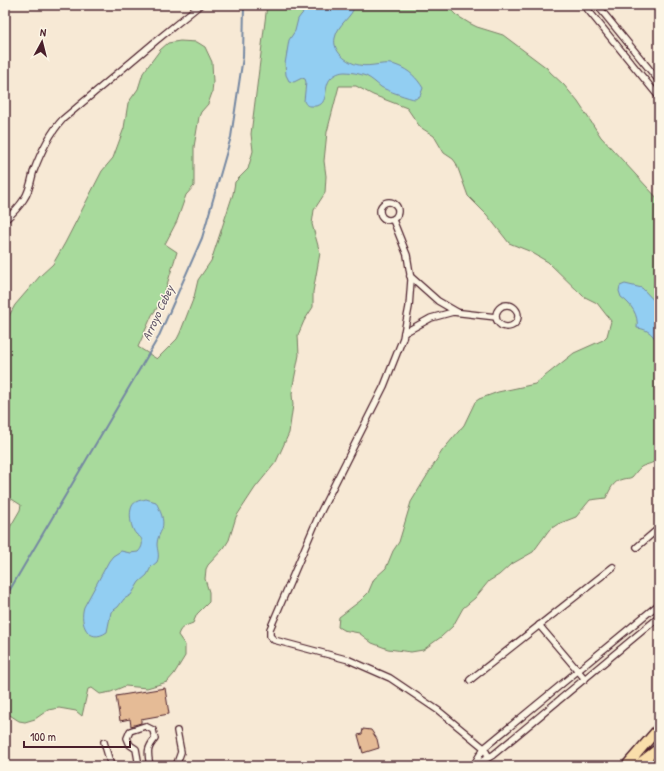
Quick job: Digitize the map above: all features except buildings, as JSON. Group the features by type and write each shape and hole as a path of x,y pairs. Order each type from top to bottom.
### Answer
{"main road":[{"path":"626,766 659,728"},
{"path":"636,766 659,748"}],"street":[{"path":"5,220 14,212 24,199 47,143 54,129 63,119 200,5"},
{"path":"585,5 659,97"},
{"path":"597,5 659,81"},
{"path":"393,220 407,255 410,276 409,307 404,333 384,386 319,514 270,629 270,636 274,640 349,660 390,678 439,711 484,748 489,757"},
{"path":"410,276 438,300 457,312"},
{"path":"503,305 514,307 518,314 515,324 508,327 501,326 496,317 498,310 503,305"},
{"path":"404,333 431,318 453,312 496,317"},
{"path":"637,547 659,528"},
{"path":"470,680 614,567"},
{"path":"474,766 484,748 659,604"},
{"path":"474,766 489,757 659,617"},
{"path":"539,625 585,679"},
{"path":"139,766 136,749 130,745 127,738 130,731 145,726 153,730 155,739 150,745 148,752 150,766"},
{"path":"176,731 182,752 176,766"},
{"path":"104,742 111,766"}],"green space":[{"path":"267,5 446,5 456,15 469,23 503,35 547,68 564,85 578,102 601,137 659,200 659,456 653,462 638,469 632,477 617,482 612,486 606,498 590,500 576,517 558,524 549,530 533,552 510,565 499,575 489,581 475,598 463,608 453,626 423,650 411,652 388,649 372,643 359,633 343,630 338,627 339,617 368,593 374,579 386,568 393,551 399,542 411,502 442,451 464,425 475,402 498,392 535,384 574,353 603,340 607,336 611,321 597,303 583,296 548,262 529,251 509,243 487,215 468,196 456,163 453,159 444,153 434,136 420,127 407,108 373,95 356,86 339,86 327,132 324,161 326,176 325,193 314,210 312,224 320,253 313,292 313,307 304,321 298,335 299,355 293,385 293,405 289,433 276,462 255,488 236,517 229,540 206,569 205,579 209,592 209,602 197,614 193,623 182,628 178,635 185,645 185,656 174,674 167,682 147,688 125,686 111,692 100,694 92,688 88,689 82,716 76,711 59,708 48,710 35,719 25,722 19,721 5,712 5,536 20,510 21,505 10,498 5,497 5,323 15,305 40,276 53,264 102,171 113,158 124,128 128,103 138,89 143,73 160,50 168,43 180,41 197,42 205,47 212,62 212,93 208,104 201,112 199,117 194,147 194,186 186,195 177,221 165,244 177,252 162,301 152,315 138,347 157,359 177,339 194,297 198,280 211,261 233,194 235,182 248,169 253,151 251,134"}],"water":[{"path":"310,5 355,5 351,14 339,28 335,38 338,52 345,59 354,64 369,66 393,64 406,70 423,88 420,96 415,99 404,96 381,87 366,76 343,72 336,74 328,82 324,100 321,104 317,106 307,105 304,101 305,79 302,78 294,82 289,81 286,75 285,64 289,40 295,31 298,19"},
{"path":"625,284 642,288 659,306 659,345 651,334 645,330 637,328 637,319 634,310 621,297 619,291 620,286"},
{"path":"146,499 156,502 162,518 163,525 157,542 157,562 151,567 147,575 139,582 131,595 124,599 118,607 111,612 107,632 95,636 86,630 84,625 84,607 113,556 121,551 130,553 138,552 141,548 142,539 136,534 132,527 130,512 133,504"}],"waterway":[{"name":"Arroyo Cebey","path":"5,598 158,338 202,238 231,137 243,57 244,5"}]}
